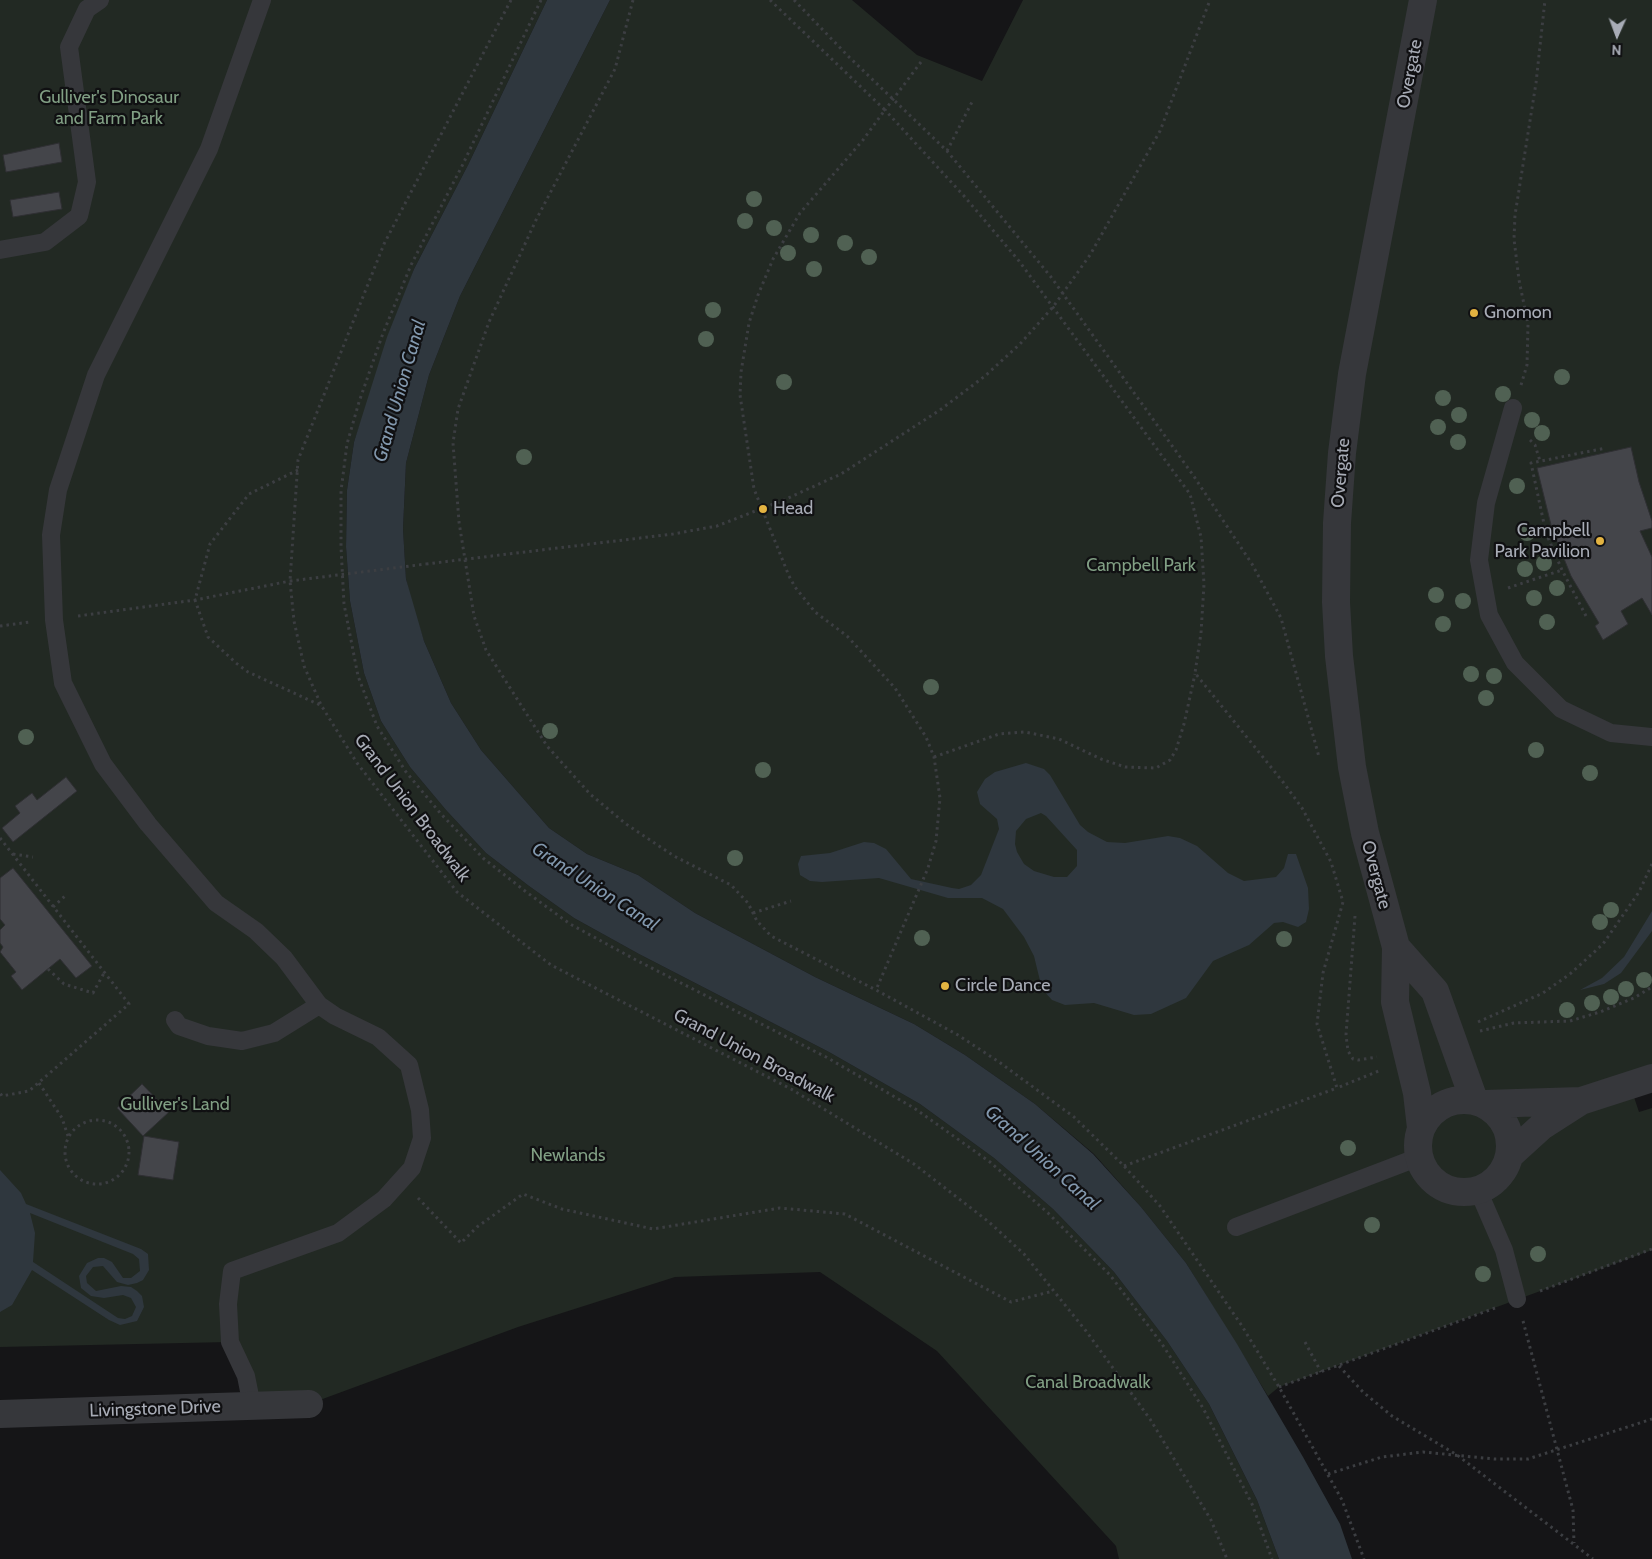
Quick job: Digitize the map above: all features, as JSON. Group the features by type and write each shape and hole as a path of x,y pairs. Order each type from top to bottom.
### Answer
{"street":[{"name":"Overgate","path":"1421,1128 1418,1093 1395,1002 1396,947 1365,833 1345,715 1336,602 1337,523 1342,453 1352,374 1423,0"},
{"name":"Overgate","path":"1396,947 1435,991 1479,1102"},
{"path":"1581,1102 1479,1102 1461,1099 1449,1102 1428,1117 1421,1128 1418,1142 1419,1157 1425,1171 1435,1182 1448,1189 1463,1192 1478,1190 1498,1177 1509,1156 1542,1126 1581,1102 1652,1078"},
{"path":"1479,1102 1497,1113 1506,1126 1510,1141 1509,1156"},
{"name":"Livingstone Drive","path":"0,1414 310,1404"}],"lane":[{"path":"0,250 45,242 79,216 87,182 69,47 87,10 100,0"},
{"path":"252,1406 246,1376 230,1342 228,1304 232,1271 338,1234 384,1199 402,1181 412,1168 422,1138 420,1110 410,1065 378,1036 335,1016 319,1005 284,958 256,932 216,903 148,824 103,764 63,683 54,620 51,535 58,490 72,442 96,375 209,150 262,0"},
{"path":"1514,408 1486,502 1479,560 1490,615 1515,663 1561,709 1611,733 1652,737"},
{"path":"176,1020 179,1026 208,1036 242,1041 274,1033 319,1005"},
{"path":"1236,1227 1419,1157"},
{"path":"1478,1190 1504,1250 1517,1299"}],"path":[{"name":"Grand Union Broadwalk","path":"511,0 384,244 298,460 290,581 294,621 304,666 321,705 357,763 457,892 551,965 791,1088 914,1164 989,1222 1024,1254 1086,1331 1150,1419 1211,1520 1227,1559"},
{"path":"541,0 463,164 411,264 375,354 348,444 341,491 344,604 358,676 377,726 406,772 441,814 483,858 570,924 636,960 826,1057 914,1108 990,1162 1048,1213 1110,1275 1168,1352 1203,1408 1252,1504 1272,1559"},
{"path":"633,0 615,69 536,220 488,322 458,409 453,443 459,522 474,616 479,634 498,670 547,746 590,794 626,824 674,856 731,885 748,903 753,913 771,936 958,1035 1000,1062 1074,1117 1124,1166 1160,1206 1191,1248 1279,1388 1342,1500 1364,1559"},
{"path":"770,0 885,110 964,196 1019,261 1190,494 1201,538 1204,584 1202,633 1184,724 1176,750 1170,760 1156,768 1125,767 1100,759 1059,739 1024,732 999,734 934,757"},
{"path":"794,0 947,151 1063,293 1194,475 1252,564 1280,618 1321,767"},
{"path":"0,626 195,600 290,581 696,530 717,526 763,509 841,474 940,410 984,376 1020,344 1053,307 1090,255 1114,216 1160,131 1210,0"},
{"path":"1514,408 1527,365 1528,324 1518,273 1514,239 1515,215 1536,82 1545,0"},
{"path":"876,990 928,868 936,842 939,818 939,781 934,757 926,737 908,706 879,669 847,636 815,612 795,587 753,481 740,395 744,350 758,296 773,260 800,213 863,140 921,62"},
{"path":"947,151 973,100"},
{"path":"1528,438 1535,445 1540,462"},
{"path":"1586,616 1562,570 1546,533 1531,463 1606,448"},
{"path":"298,470 249,494 210,544 195,600 208,637 236,663 248,672 321,705"},
{"path":"1486,596 1562,570"},
{"path":"1195,673 1302,808 1331,862 1343,902 1322,973 1317,1024 1336,1088"},
{"path":"0,838 129,1004 29,1091 2,1096 0,1093"},
{"path":"13,854 33,857"},
{"path":"1452,1037 1543,993 1570,974 1603,944 1639,892 1652,864"},
{"path":"53,907 65,896"},
{"path":"753,913 791,901"},
{"path":"1354,908 1346,1035 1348,1050 1353,1058 1358,1060 1408,1053"},
{"path":"48,969 64,984 93,993 104,973"},
{"path":"1452,1037 1497,1026 1570,1021 1600,1012 1634,998 1652,987"},
{"path":"1124,1166 1336,1088 1408,1053"},
{"path":"39,1083 62,1118 68,1136 65,1146 68,1166 82,1181 92,1184 107,1182 120,1174 126,1166 128,1144 120,1130 106,1121 95,1120 85,1122 68,1136"},
{"path":"402,1181 461,1244 477,1227 523,1194 562,1210 653,1229 780,1208 845,1214 1011,1302 1054,1291"},
{"path":"1279,1388 1652,1249"},
{"path":"1517,1299 1573,1510 1574,1544"},
{"path":"1306,1342 1322,1372"},
{"path":"1339,1366 1363,1392 1392,1416 1457,1455 1594,1559"},
{"path":"1328,1474 1382,1457 1423,1452 1494,1459 1528,1459 1652,1420"}],"green space":[{"path":"0,0 547,0 468,165 414,269 354,442 347,490 346,547 350,601 364,673 381,721 410,767 446,810 486,853 529,886 574,918 639,954 829,1052 920,1104 994,1158 1053,1209 1114,1272 1167,1341 1209,1404 1257,1500 1279,1559 1119,1559 1116,1546 937,1351 820,1272 675,1277 518,1327 309,1404 252,1406 229,1342 0,1347"},
{"name":"Campbell Park","path":"610,0 852,0 917,55 982,81 1023,0 1652,0 1652,1078 1630,1085 1639,1112 1652,1108 1652,1250 1279,1387 1268,1396 1186,1263 1141,1207 1094,1154 1035,1104 965,1055 914,1024 815,977 695,913 638,875 587,854 549,828 481,750 451,703 424,641 411,602 406,579 403,529 406,463 429,375 460,296"}],"water":[{"name":"Grand Union Canal","path":"547,0 610,0 460,296 429,375 406,463 403,529 406,579 424,641 451,703 481,750 549,828 587,854 638,875 695,913 815,977 914,1024 965,1055 1035,1104 1093,1154 1141,1207 1186,1263 1237,1344 1303,1457 1340,1524 1352,1559 1279,1559 1257,1500 1209,1404 1167,1341 1114,1272 1053,1209 994,1158 920,1104 829,1052 639,954 574,918 529,886 486,853 446,810 410,767 381,721 364,673 350,601 346,547 347,490 354,442 387,337 414,269 468,165"},
{"path":"1026,763 1044,769 1050,775 1080,825 1088,832 1107,842 1125,843 1168,836 1180,838 1197,846 1228,873 1244,881 1276,877 1284,868 1288,854 1296,854 1308,888 1309,909 1306,922 1298,927 1283,922 1274,923 1249,945 1213,961 1186,998 1151,1014 1134,1015 1094,1003 1065,1005 1052,1000 1042,989 1034,956 1024,937 1003,909 982,898 948,898 879,878 822,882 810,881 800,875 798,864 801,856 830,853 864,842 874,843 886,849 911,879 959,889 971,885 981,875 999,829 997,819 980,804 977,792 985,779 995,772","holes":["1041,813 1077,850 1077,866 1067,877 1054,877 1034,871 1024,864 1017,852 1015,844 1016,831 1026,819"]},
{"path":"1652,911 1652,931 1621,973 1604,984 1580,990 1602,978 1624,957"},
{"path":"0,1170 21,1193 26,1204 141,1249 148,1254 149,1270 143,1280 137,1283 128,1285 117,1282 103,1266 93,1267 86,1276 87,1283 96,1291 121,1286 131,1287 137,1291 142,1296 144,1307 137,1321 120,1325 109,1320 32,1270 12,1305 0,1312","holes":["30,1213 133,1254 139,1259 140,1271 131,1278 123,1278 112,1262 104,1258 98,1258 87,1263 79,1276 81,1288 91,1296 104,1298 123,1295 131,1298 136,1307 132,1316 125,1319 118,1318 33,1262 35,1233"]}],"building":[{"path":"59,143 62,162 6,172 3,155"},
{"path":"59,192 62,209 13,217 10,200"},
{"name":"Campbell Park Pavilion","path":"1631,447 1639,482 1652,521 1652,528 1640,531 1652,557 1652,615 1642,598 1621,611 1628,624 1603,640 1595,626 1599,623 1571,576 1552,529 1537,468"},
{"path":"66,777 77,791 13,842 2,828 20,813 15,806 32,793 37,800"},
{"path":"13,868 92,966 76,978 60,959 22,990 11,976 16,972 0,952 3,947 0,943 0,930 5,925 0,919 0,878"},
{"path":"142,1084 169,1112 143,1136 117,1108"},
{"path":"144,1136 179,1142 173,1180 138,1175"}],"place":[{"name":"Gnomon","path":"1474,313"},
{"name":"Head","path":"763,509"},
{"name":"Campbell Park Pavilion","path":"1600,541"},
{"name":"Circle Dance","path":"945,986"}],"park label":[{"name":"Gulliver's Dinosaur and Farm Park","path":"109,108"},
{"name":"Gulliver's Land","path":"175,1105"},
{"name":"Newlands","path":"568,1156"},
{"name":"Canal Broadwalk","path":"1088,1383"}]}
